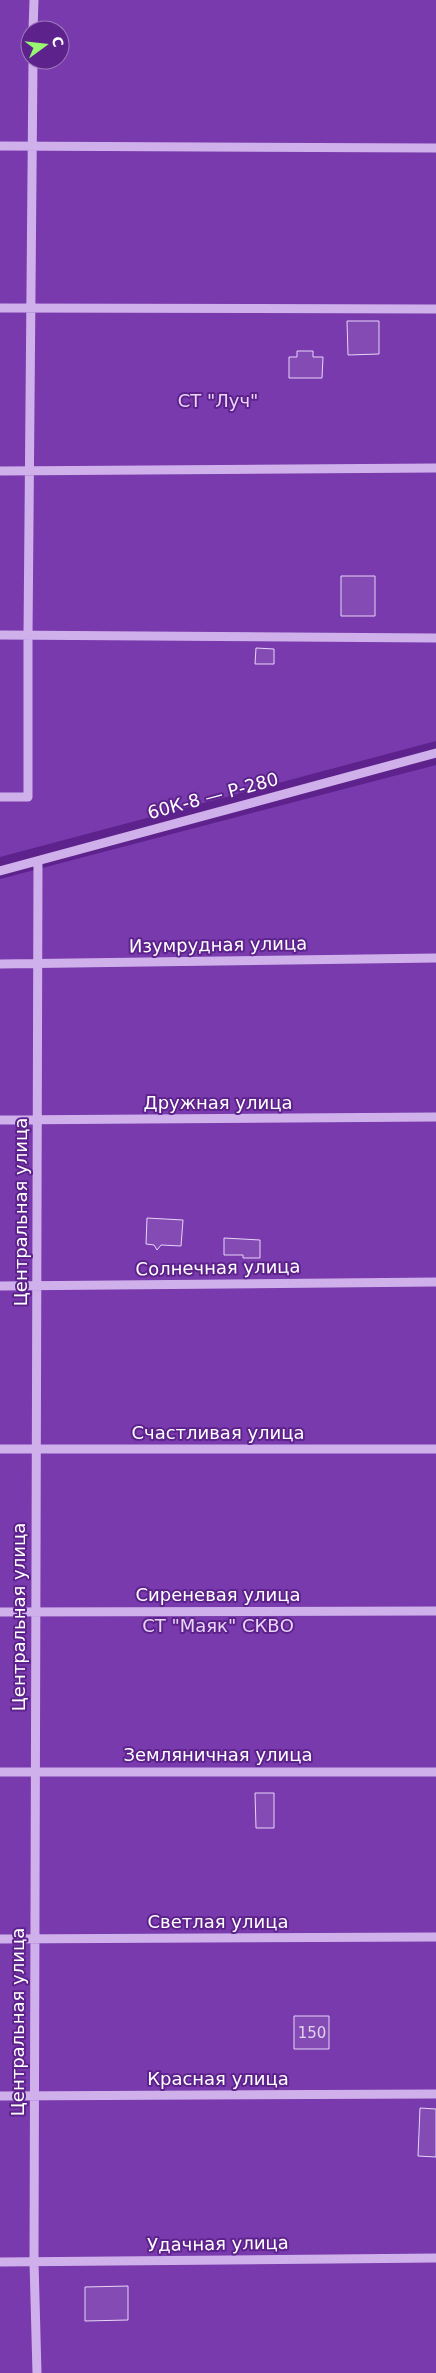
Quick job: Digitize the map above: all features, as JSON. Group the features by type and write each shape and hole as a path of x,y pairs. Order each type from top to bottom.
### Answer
{"street":[{"path":"34,0 34,20"},
{"path":"0,797 28,797 33,70"},
{"path":"0,146 436,148"},
{"path":"0,308 436,309"},
{"path":"0,471 436,468"},
{"path":"0,635 436,638"},
{"name":"60К-8 — Р-280","path":"0,871 436,753"},
{"name":"Центральная улица","path":"37,2373 34,2262 34,2096 38,861"},
{"name":"Изумрудная улица","path":"0,964 436,958"},
{"name":"Дружная улица","path":"0,1120 436,1117"},
{"name":"Солнечная улица","path":"0,1286 436,1282"},
{"name":"Счастливая улица","path":"0,1448 436,1450"},
{"name":"Сиреневая улица","path":"0,1612 436,1611"},
{"name":"Земляничная улица","path":"0,1772 436,1772"},
{"name":"Светлая улица","path":"0,1939 436,1937"},
{"name":"Красная улица","path":"0,2096 436,2094"},
{"name":"Удачная улица","path":"0,2262 436,2258"}],"green space":[{"name":"СТ \"Луч\"","path":"0,0 436,0 436,741 0,857"},
{"name":"СТ \"Маяк\" СКВО","path":"436,765 436,2373 0,2373 0,879"}],"building":[{"path":"347,321 379,321 379,354 348,355"},
{"path":"297,351 313,351 313,357 323,357 322,378 289,378 289,357 297,357"},
{"path":"341,576 375,576 375,616 341,616"},
{"path":"256,648 274,649 274,664 255,664"},
{"path":"147,1218 183,1220 181,1246 161,1245 157,1250 154,1245 146,1244"},
{"path":"224,1238 260,1240 260,1258 243,1258 243,1255 224,1255"},
{"path":"255,1793 274,1793 274,1828 256,1828"},
{"path":"294,2016 329,2016 329,2049 294,2049"},
{"path":"420,2108 436,2109 436,2157 418,2156"},
{"path":"128,2286 128,2320 85,2321 85,2287"}]}
